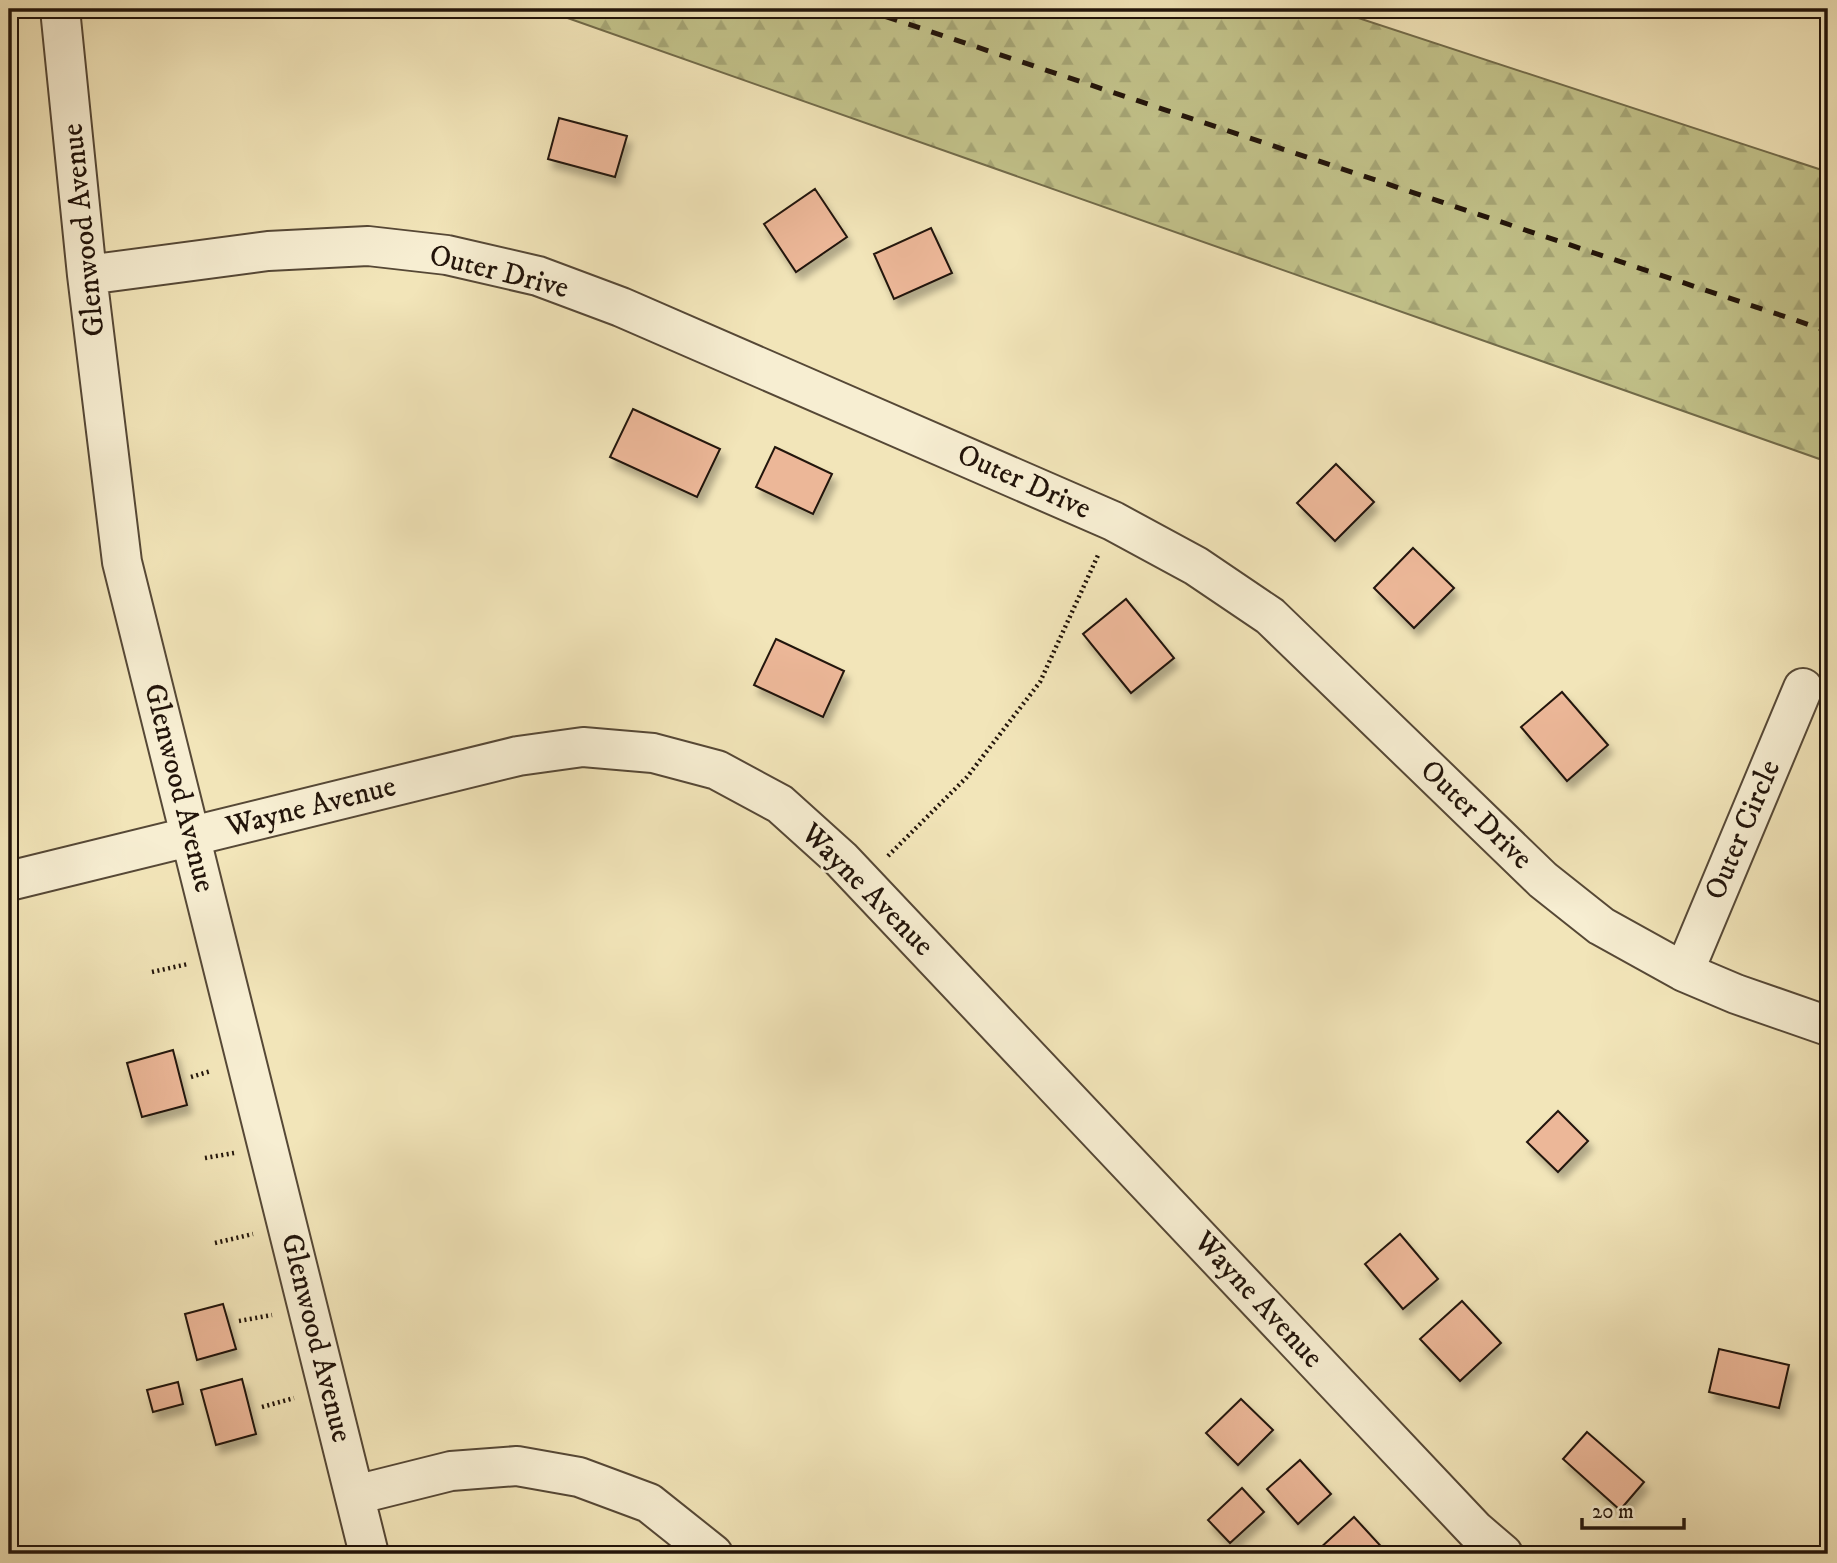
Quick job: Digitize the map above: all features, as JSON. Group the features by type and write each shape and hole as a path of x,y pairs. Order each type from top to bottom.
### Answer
{"street":[{"name":"Glenwood Avenue","path":"60,9 122,562 369,1554"},
{"name":"Outer Drive","path":"88,275 268,251 368,246 447,255 525,273 621,307 1114,521 1196,566 1269,616 1543,880 1601,926 1684,972 1736,994 1828,1026"},
{"name":"Outer Circle","path":"1684,972 1803,688"},
{"name":"Wayne Avenue","path":"9,881 518,756 583,747 653,753 716,770 780,804 841,859 1475,1530 1503,1554"},
{"path":"355,1495 451,1471 517,1466 579,1477 649,1503 713,1554"}],"path":[{"path":"863,881 967,777 1040,682 1114,521"},
{"path":"152,972 195,962"},
{"path":"191,1077 222,1068"},
{"path":"205,1158 238,1153"},
{"path":"215,1243 261,1233"},
{"path":"239,1321 280,1314"},
{"path":"262,1406 301,1396"}],"green space":[{"path":"542,9 1331,9 1828,172 1828,462"}],"building":[{"path":"559,118 627,136 615,177 548,159"},
{"path":"815,189 847,237 796,272 764,224"},
{"path":"931,228 952,273 894,299 874,254"},
{"path":"633,409 720,449 697,497 610,457"},
{"path":"775,447 832,474 813,514 756,487"},
{"path":"1336,464 1374,502 1335,541 1297,503"},
{"path":"1413,548 1454,588 1414,628 1374,588"},
{"path":"1126,599 1174,658 1131,693 1083,634"},
{"path":"776,639 844,671 823,717 754,685"},
{"path":"1562,692 1608,745 1567,781 1521,727"},
{"path":"173,1050 187,1105 142,1117 127,1063"},
{"path":"1558,1111 1588,1141 1558,1172 1527,1142"},
{"path":"1400,1234 1438,1279 1403,1309 1365,1264"},
{"path":"1462,1301 1501,1343 1460,1381 1420,1339"},
{"path":"223,1304 236,1349 197,1360 185,1314"},
{"path":"1719,1349 1789,1365 1779,1408 1709,1392"},
{"path":"242,1379 256,1434 216,1445 201,1390"},
{"path":"178,1382 183,1404 153,1412 147,1390"},
{"path":"1241,1399 1273,1430 1238,1465 1206,1433"},
{"path":"1587,1432 1644,1482 1620,1510 1563,1459"},
{"path":"1300,1460 1331,1494 1298,1524 1267,1489"},
{"path":"1242,1488 1264,1512 1230,1543 1208,1520"},
{"path":"1354,1517 1388,1554 1322,1554 1318,1550"}],"railway":[{"path":"863,9 1828,331"}]}
